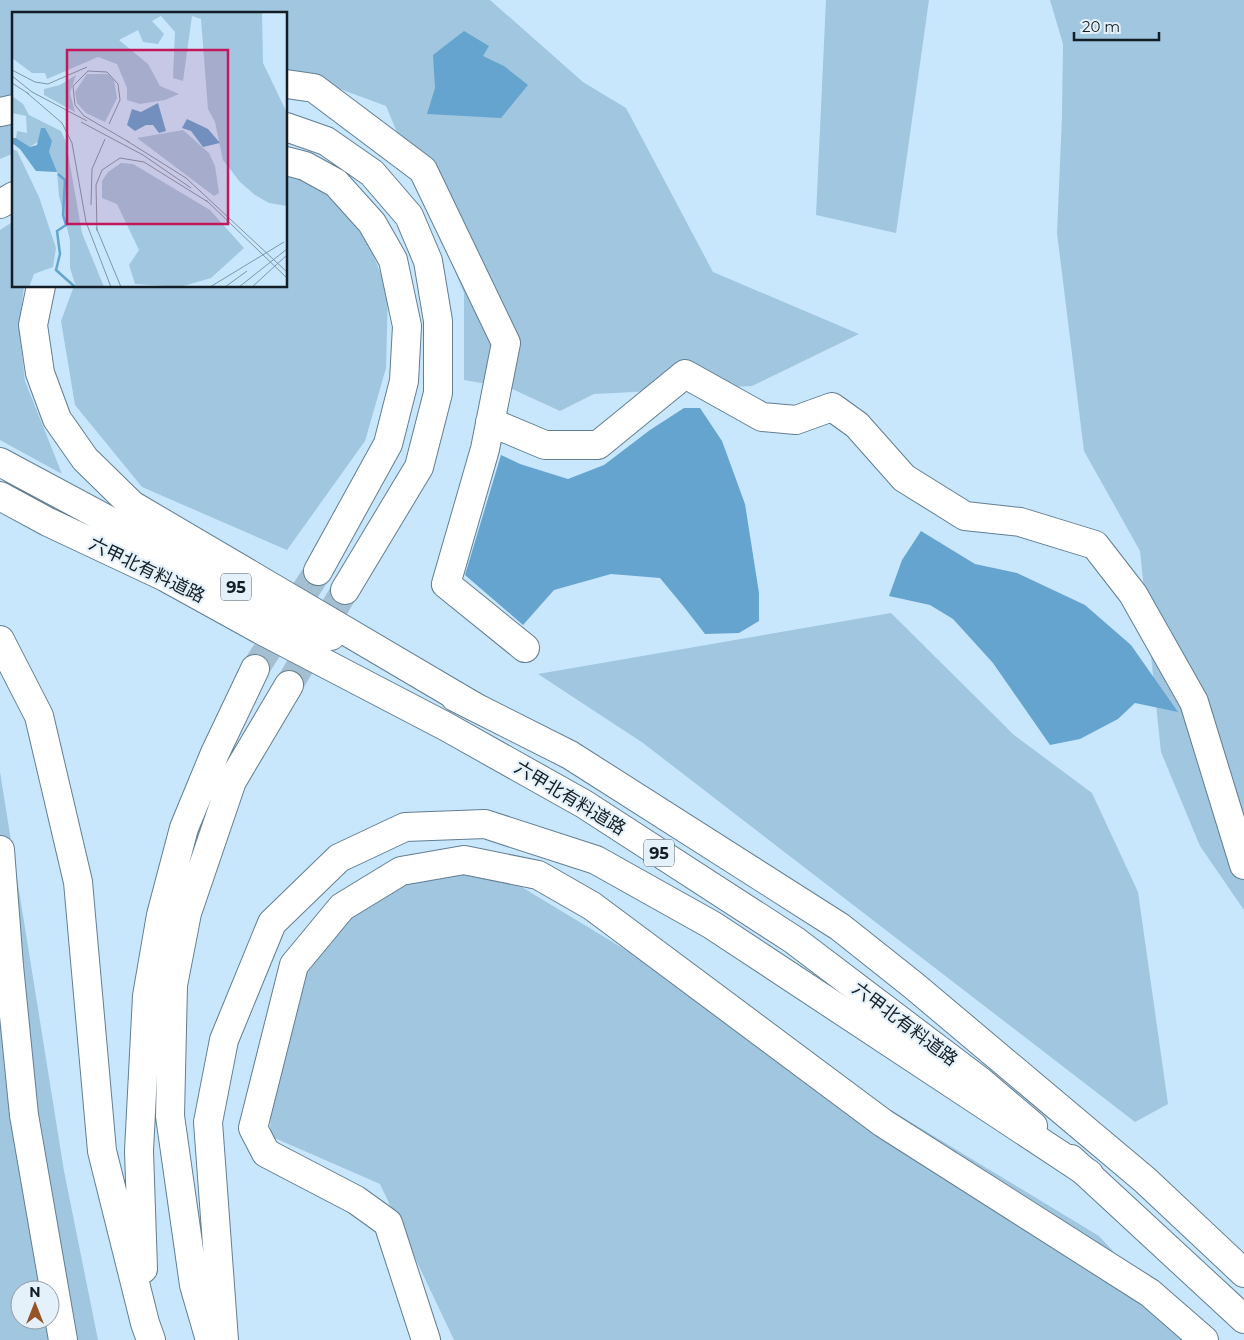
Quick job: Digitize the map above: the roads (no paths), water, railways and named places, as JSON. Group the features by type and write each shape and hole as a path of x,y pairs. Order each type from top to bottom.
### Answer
{"main road":[{"path":"288,84 314,88 423,170 506,343 486,449 446,584 525,648"},
{"path":"288,129 326,140 372,172 408,216 428,261 438,322 438,393 419,467 345,590"},
{"path":"288,162 305,166 336,183 372,224 393,260 407,326 404,381 388,444 318,571"},
{"path":"0,204 12,197"},
{"path":"41,288 33,325 40,373 57,419 85,459 132,505 475,707"},
{"path":"490,422 545,445 598,445 685,374 762,417 796,420 832,407 857,425 904,478 965,516 1020,522 1095,545 1133,594 1194,702 1244,865"},
{"name":"六甲北有料道路","path":"0,462 177,557 570,755 840,927 913,985 1145,1180 1244,1273"},
{"name":"六甲北有料道路","path":"0,496 48,522 164,577 445,726 584,804 794,940 980,1081 1089,1174 1244,1319"},
{"path":"0,640 39,716 78,882 102,1151 148,1331"},
{"path":"148,1331 139,1151 147,996 161,915 184,828 215,753 255,669"},
{"path":"210,1340 194,1285 170,1116 173,985 187,913 232,781 289,685"},
{"path":"224,1340 208,1122 224,1040 272,923 339,858 405,827 486,824 596,860 712,925 1089,1174"},
{"path":"0,850 24,1115 63,1340"},
{"path":"426,1340 388,1224 356,1200 266,1153 253,1128 294,965 342,907 401,871 464,860 538,875 592,906 883,1123 1150,1293 1204,1340"}],"tunnel":[{"path":"255,669 318,571"},
{"path":"289,685 345,590"}]}
